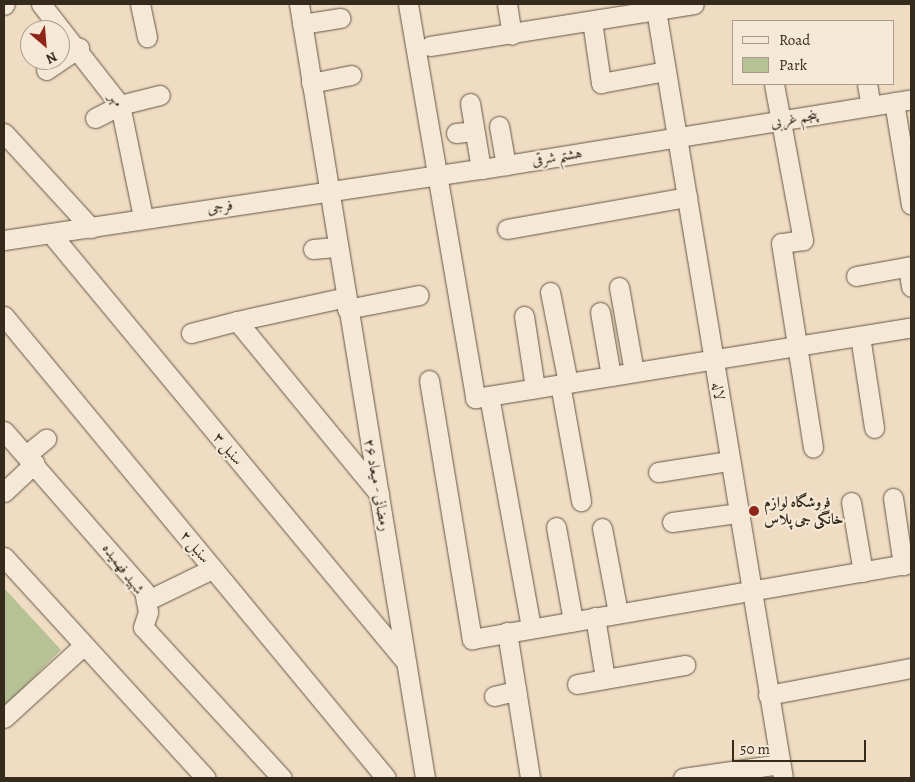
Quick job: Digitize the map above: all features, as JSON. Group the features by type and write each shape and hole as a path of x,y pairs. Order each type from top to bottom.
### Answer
{"street":[{"name":"مهر","path":"41,4 79,48 120,105 143,217"},
{"path":"140,4 147,37"},
{"name":"رمضانی - میعاد ۲۶","path":"299,4 346,303 425,778"},
{"path":"408,4 438,176 531,628"},
{"path":"507,4 512,35"},
{"path":"430,46 512,35 592,21 656,7 694,4"},
{"name":"لاله","path":"656,7 750,592 782,771"},
{"path":"302,24 341,18"},
{"path":"592,21 601,83 666,71"},
{"path":"70,54 79,48"},
{"path":"311,83 351,75"},
{"path":"774,85 803,240 782,244 813,448"},
{"path":"868,85 871,106"},
{"path":"95,118 120,105 160,95"},
{"path":"902,100 911,206"},
{"name":"پنجم غربی","path":"677,139 902,100"},
{"path":"470,103 465,132 481,170"},
{"path":"499,126 506,165"},
{"path":"4,133 91,228"},
{"name":"هشتم شرقی","path":"438,176 677,139"},
{"name":"فرجی","path":"4,240 52,235 143,217 438,176"},
{"path":"507,229 686,197"},
{"name":"سنبل ۳","path":"52,235 406,662"},
{"path":"313,249 338,247"},
{"path":"856,276 910,267 911,287"},
{"path":"618,287 634,372"},
{"path":"550,292 581,501"},
{"path":"191,333 237,321 346,303 419,295"},
{"path":"600,312 611,376"},
{"name":"سنبل ۲","path":"4,316 386,778"},
{"path":"524,316 536,388"},
{"path":"237,321 379,495"},
{"path":"482,397 911,327"},
{"path":"860,336 874,428"},
{"path":"429,380 472,639 907,564 893,498"},
{"name":"شهید فهمیده","path":"4,431 124,565 144,591 148,612 142,627 282,778"},
{"path":"4,492 46,439"},
{"path":"658,472 729,461"},
{"path":"851,502 863,572"},
{"path":"672,522 738,513"},
{"path":"556,528 573,621"},
{"path":"602,528 618,613"},
{"path":"4,557 206,778"},
{"path":"146,601 212,569"},
{"path":"595,617 605,678"},
{"path":"507,632 530,778"},
{"path":"4,718 84,645"},
{"path":"577,684 685,665"},
{"path":"768,695 911,668"},
{"path":"494,696 516,691"},
{"path":"683,778 782,771"}],"green space":[{"path":"4,588 61,650 4,707"}],"place":[{"name":"فروشگاه لوازم خانگی جی پلاس","path":"754,511"}]}
